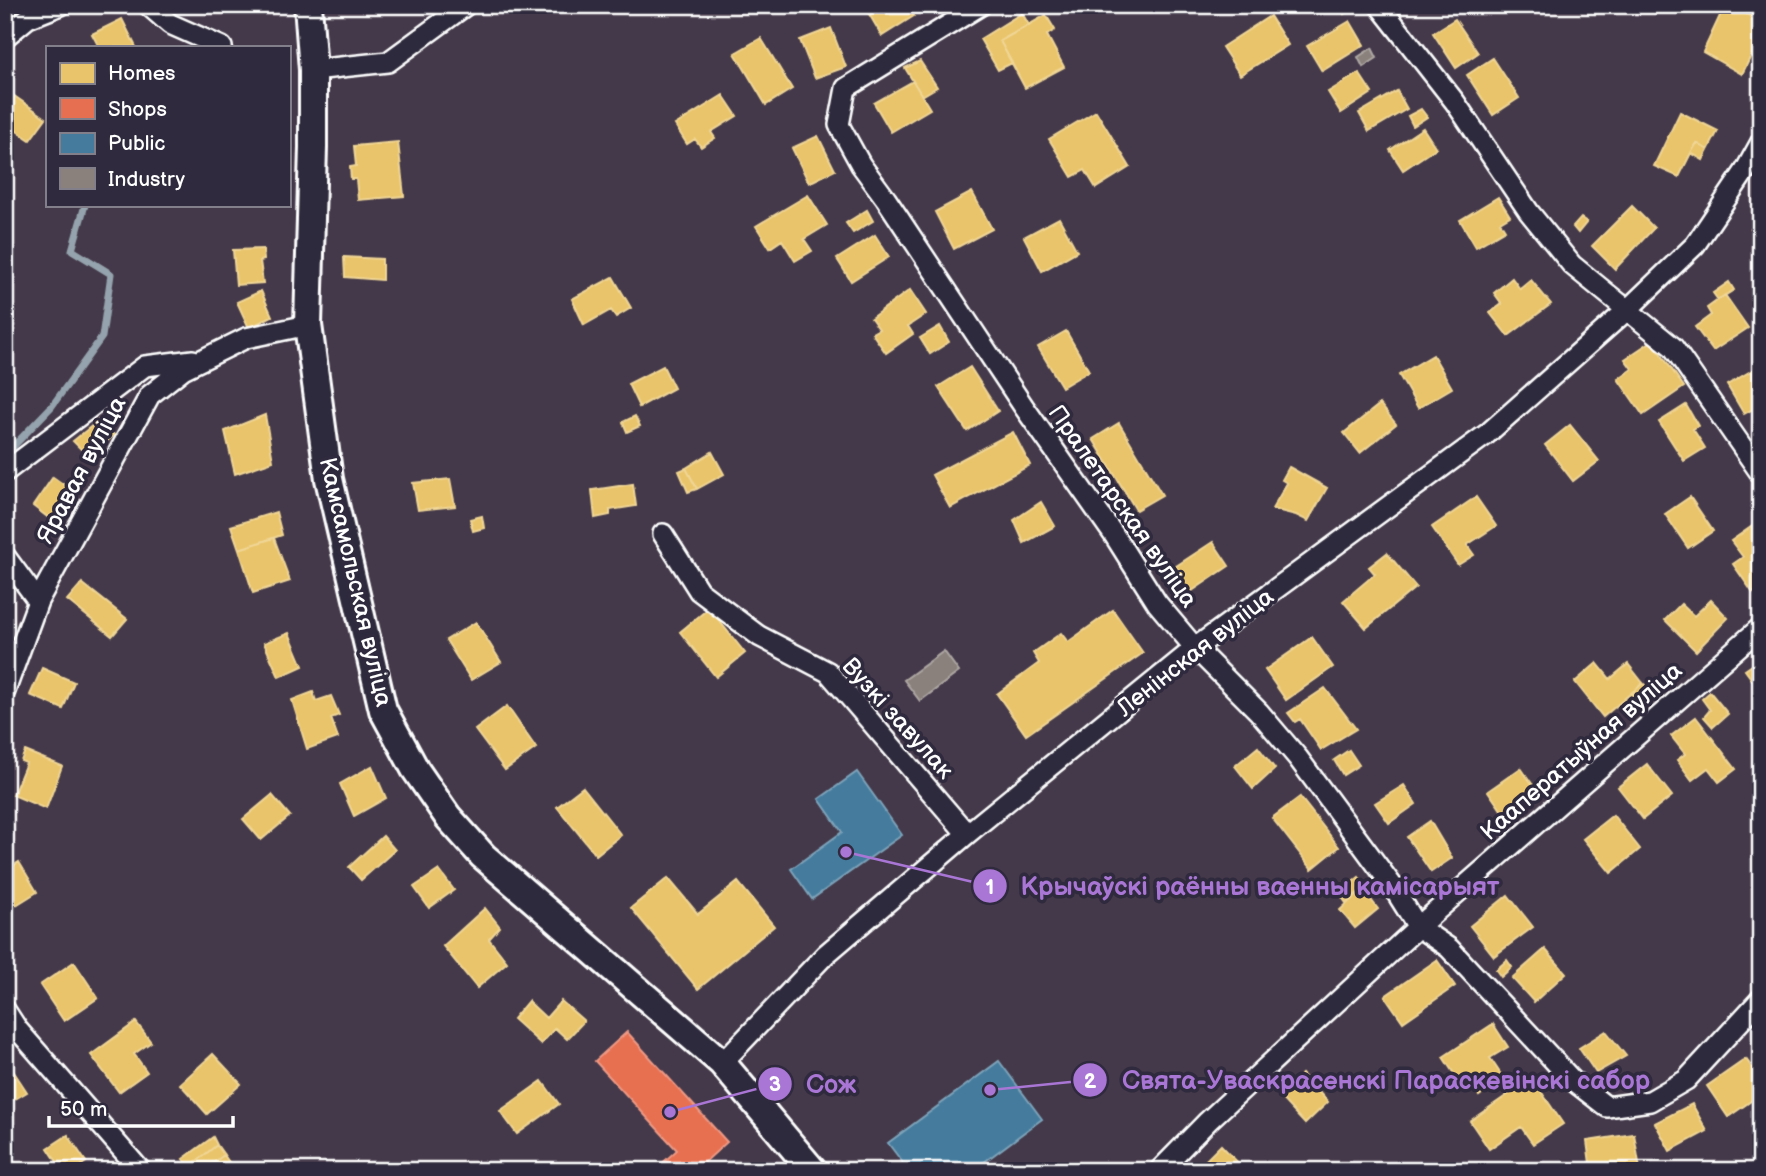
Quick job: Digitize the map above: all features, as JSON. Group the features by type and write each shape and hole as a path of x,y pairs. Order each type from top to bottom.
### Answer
{"main road":[{"name":"Камсамольская вуліца","path":"308,5 313,70 308,325 329,480 383,709 415,769 448,817 483,856 722,1063"},
{"path":"722,1063 813,1171"}],"street":[{"path":"5,37 28,18 61,5"},
{"path":"148,5 170,24 220,46"},
{"path":"313,70 388,62 466,5"},
{"name":"Пралетарская вуліца","path":"981,5 846,88 839,125 861,165 1114,535 1157,603 1195,648 1259,712 1298,758 1391,884 1418,927 1449,948 1573,1080 1606,1107 1650,1101 1686,1080 1761,999"},
{"path":"1379,5 1455,102 1530,212 1572,265 1673,347 1761,474"},
{"name":"Ленінская вуліца","path":"722,1063 825,955 967,834 1195,648 1487,434 1626,311 1695,245 1745,171 1761,142"},
{"name":"Яравая вуліца","path":"5,691 38,601 150,395 183,369 246,338 308,325"},
{"path":"5,472 145,366 204,359"},
{"name":"Вузкі завулак","path":"663,534 699,591 760,636 828,672 967,834"},
{"path":"5,556 38,601"},
{"name":"Кааператыўная вуліца","path":"1158,1171 1208,1121 1418,927 1761,627"},
{"path":"5,1010 18,1030 141,1171"}],"building: Homes":[{"path":"908,5 914,16 882,36 865,7"},
{"path":"1725,5 1761,5 1761,36 1742,74 1703,52"},
{"path":"1730,5 1761,5 1761,22"},
{"path":"1339,7 1356,7 1344,14"},
{"path":"1022,13 1029,25 1000,41 1012,63 998,70 980,39"},
{"path":"1046,15 1055,30 1047,35 1064,67 1025,88 1000,41"},
{"path":"1270,16 1288,45 1240,75 1222,47"},
{"path":"122,19 136,46 98,46 92,34"},
{"path":"1455,19 1478,53 1456,68 1433,33"},
{"path":"1350,21 1364,45 1322,71 1307,46"},
{"path":"831,28 846,67 815,78 800,40"},
{"path":"761,38 792,89 766,105 735,53"},
{"path":"1493,58 1519,98 1493,115 1467,75"},
{"path":"920,61 937,87 922,96 905,68"},
{"path":"1359,73 1372,93 1341,113 1328,92"},
{"path":"913,81 930,109 891,132 874,103"},
{"path":"7,91 46,118 30,140 5,123"},
{"path":"1397,91 1407,109 1369,131 1359,113"},
{"path":"723,95 737,116 711,132 715,138 701,147 695,139 687,144 675,125"},
{"path":"1421,109 1427,117 1413,126 1408,116"},
{"path":"1096,111 1130,167 1096,188 1085,170 1072,177 1049,139"},
{"path":"1680,112 1718,131 1703,160 1691,153 1679,177 1654,166"},
{"path":"1423,128 1436,148 1403,170 1390,150"},
{"path":"818,136 835,170 809,183 792,148"},
{"path":"398,142 404,196 358,200 356,179 351,179 350,167 356,166 354,146"},
{"path":"1697,143 1708,150 1703,160 1691,153"},
{"path":"972,192 992,229 954,249 935,212"},
{"path":"808,195 827,225 804,239 812,251 795,261 782,240 770,248 756,226"},
{"path":"1498,197 1510,216 1500,222 1505,230 1476,247 1460,220"},
{"path":"1632,206 1654,228 1615,269 1592,246"},
{"path":"867,210 873,221 853,233 846,223"},
{"path":"1059,218 1077,251 1042,271 1024,237"},
{"path":"1581,218 1587,222 1578,233 1573,227"},
{"path":"1761,222 1761,241 1751,229"},
{"path":"875,235 889,257 851,281 837,259"},
{"path":"263,249 264,260 260,261 263,283 236,285 233,250"},
{"path":"344,257 382,259 382,280 345,277"},
{"path":"613,277 631,308 616,317 611,310 584,325 572,299"},
{"path":"1512,278 1520,289 1531,280 1551,304 1508,336 1490,313 1502,304 1494,293"},
{"path":"1729,282 1734,290 1718,300 1713,293"},
{"path":"910,290 926,314 908,326 913,334 886,353 872,333 879,329 871,318"},
{"path":"261,291 272,316 249,328 237,302"},
{"path":"1725,295 1748,328 1713,351 1695,327 1711,315 1707,308"},
{"path":"940,326 949,342 930,354 920,338"},
{"path":"1066,331 1089,371 1062,387 1038,347"},
{"path":"1652,341 1684,387 1643,415 1618,379 1632,369 1625,359"},
{"path":"1433,355 1452,388 1418,408 1399,375"},
{"path":"1761,365 1761,405 1744,414 1727,385"},
{"path":"663,366 674,388 639,407 628,384"},
{"path":"970,367 998,411 967,431 938,387"},
{"path":"1380,404 1396,424 1360,453 1344,433"},
{"path":"1686,405 1698,426 1693,429 1705,448 1684,461 1659,422"},
{"path":"265,415 273,461 235,474 225,431"},
{"path":"635,416 640,426 627,432 623,422"},
{"path":"99,420 114,435 95,452 99,455 93,461 73,441"},
{"path":"1119,423 1162,495 1136,510 1093,439"},
{"path":"1570,425 1599,461 1573,481 1545,445"},
{"path":"1013,432 1030,465 950,508 932,475"},
{"path":"712,452 724,474 697,489 686,468"},
{"path":"1289,467 1327,488 1308,521 1272,509 1287,483 1282,480"},
{"path":"686,468 697,489 688,492 679,471"},
{"path":"53,477 74,492 54,522 33,506"},
{"path":"450,479 455,506 418,510 413,483"},
{"path":"633,484 636,506 610,510 610,515 595,518 592,490"},
{"path":"1476,497 1496,526 1467,545 1474,555 1458,565 1432,527"},
{"path":"1690,497 1713,531 1688,548 1665,514"},
{"path":"1041,502 1055,526 1024,543 1014,520"},
{"path":"276,512 282,535 239,549 231,526"},
{"path":"482,516 484,528 473,531 470,519"},
{"path":"1761,520 1761,587 1753,593 1733,564 1743,557 1731,541"},
{"path":"274,538 290,581 253,593 239,549"},
{"path":"1213,542 1229,566 1186,595 1170,570"},
{"path":"1387,553 1416,587 1366,628 1343,601 1375,574 1369,567"},
{"path":"82,583 127,619 112,636 67,600"},
{"path":"1711,600 1728,618 1696,651 1665,620 1681,604 1694,616"},
{"path":"709,608 745,653 716,677 680,632"},
{"path":"1113,610 1143,653 1026,735 997,694 1039,663 1033,653 1061,633 1068,642"},
{"path":"476,622 501,662 471,680 446,640"},
{"path":"289,633 303,666 279,677 264,643"},
{"path":"1312,637 1333,667 1286,700 1265,670"},
{"path":"1761,659 1761,692 1745,670"},
{"path":"1597,663 1610,679 1628,664 1643,683 1603,717 1575,682"},
{"path":"42,668 74,682 63,709 30,695"},
{"path":"1643,683 1653,695 1642,705 1631,694"},
{"path":"1325,688 1356,729 1321,750 1300,719 1295,722 1288,713"},
{"path":"313,692 316,701 331,696 339,715 331,718 338,738 307,749 292,700"},
{"path":"1710,692 1728,714 1713,727 1704,717 1710,710 1702,699"},
{"path":"507,706 536,748 505,770 475,730"},
{"path":"1696,717 1736,769 1719,782 1708,768 1692,780 1677,760 1685,754 1671,736"},
{"path":"1258,747 1275,769 1253,789 1235,766"},
{"path":"1349,750 1359,765 1343,775 1334,760"},
{"path":"25,751 62,766 46,809 13,795 26,763 21,761"},
{"path":"1647,764 1672,796 1643,819 1618,787"},
{"path":"372,766 386,798 354,816 340,784"},
{"path":"1521,768 1537,791 1504,814 1488,791"},
{"path":"1404,785 1416,804 1389,823 1375,803"},
{"path":"583,787 621,835 596,855 557,807"},
{"path":"272,795 290,816 261,840 243,819"},
{"path":"1300,797 1339,847 1312,869 1272,818"},
{"path":"1613,815 1640,849 1611,873 1583,839"},
{"path":"1430,821 1452,858 1431,872 1407,837"},
{"path":"383,836 395,850 361,880 349,867"},
{"path":"19,862 37,892 5,912 5,871"},
{"path":"439,870 454,890 429,908 414,887"},
{"path":"1359,877 1366,886 1346,903 1339,893"},
{"path":"668,878 698,914 738,882 774,926 698,989 631,908"},
{"path":"1363,889 1378,909 1355,928 1340,910"},
{"path":"1508,895 1533,927 1494,956 1470,926"},
{"path":"485,908 500,927 489,939 507,962 477,988 443,946"},
{"path":"1545,949 1566,973 1534,1002 1512,978"},
{"path":"1437,960 1455,986 1403,1022 1385,996"},
{"path":"1507,960 1512,967 1501,977 1496,970"},
{"path":"74,962 98,998 64,1021 40,985"},
{"path":"528,1001 546,1018 561,1001 584,1021 567,1039 555,1028 541,1044 513,1019"},
{"path":"136,1022 151,1042 134,1054 147,1072 119,1092 91,1055"},
{"path":"1493,1024 1508,1047 1490,1058 1504,1079 1479,1096 1471,1084 1464,1089 1443,1057"},
{"path":"1606,1031 1626,1056 1596,1073 1579,1048"},
{"path":"213,1054 241,1084 207,1114 180,1084"},
{"path":"1746,1059 1761,1080 1761,1094 1728,1117 1707,1086"},
{"path":"8,1063 27,1092 5,1105 5,1064"},
{"path":"1302,1074 1328,1102 1305,1124 1279,1096"},
{"path":"1532,1078 1563,1124 1533,1144 1521,1127 1489,1149 1470,1121"},
{"path":"542,1081 559,1104 517,1134 500,1111"},
{"path":"1692,1104 1707,1131 1670,1151 1655,1123"},
{"path":"1634,1134 1640,1169 1591,1171 1587,1141"},
{"path":"68,1135 86,1162 73,1171 63,1171 48,1148"},
{"path":"213,1137 217,1145 189,1167 183,1159"},
{"path":"217,1145 224,1155 202,1171 184,1171"},
{"path":"1221,1145 1245,1170 1195,1171"},
{"path":"224,1155 235,1171 202,1171"}],"building: Shops":[{"path":"627,1032 727,1142 695,1171 662,1171 658,1167 677,1150 595,1061"}],"building: Public":[{"path":"857,772 902,835 812,899 791,869 842,832 819,799"},
{"path":"999,1061 1042,1119 972,1171 909,1171 888,1143"}],"building: Industry":[{"path":"1372,48 1377,58 1363,67 1358,57"},
{"path":"944,651 959,672 920,701 904,680"}],"waterway":[{"path":"5,455 52,406 102,337 111,274 72,250 85,206"}],"place":[{"name":"Крычаўскі раённы ваенны камісарыят","path":"846,852"},
{"name":"Свята-Уваскрасенскі Параскевінскі сабор","path":"990,1090"},
{"name":"Сож","path":"670,1112"}]}
